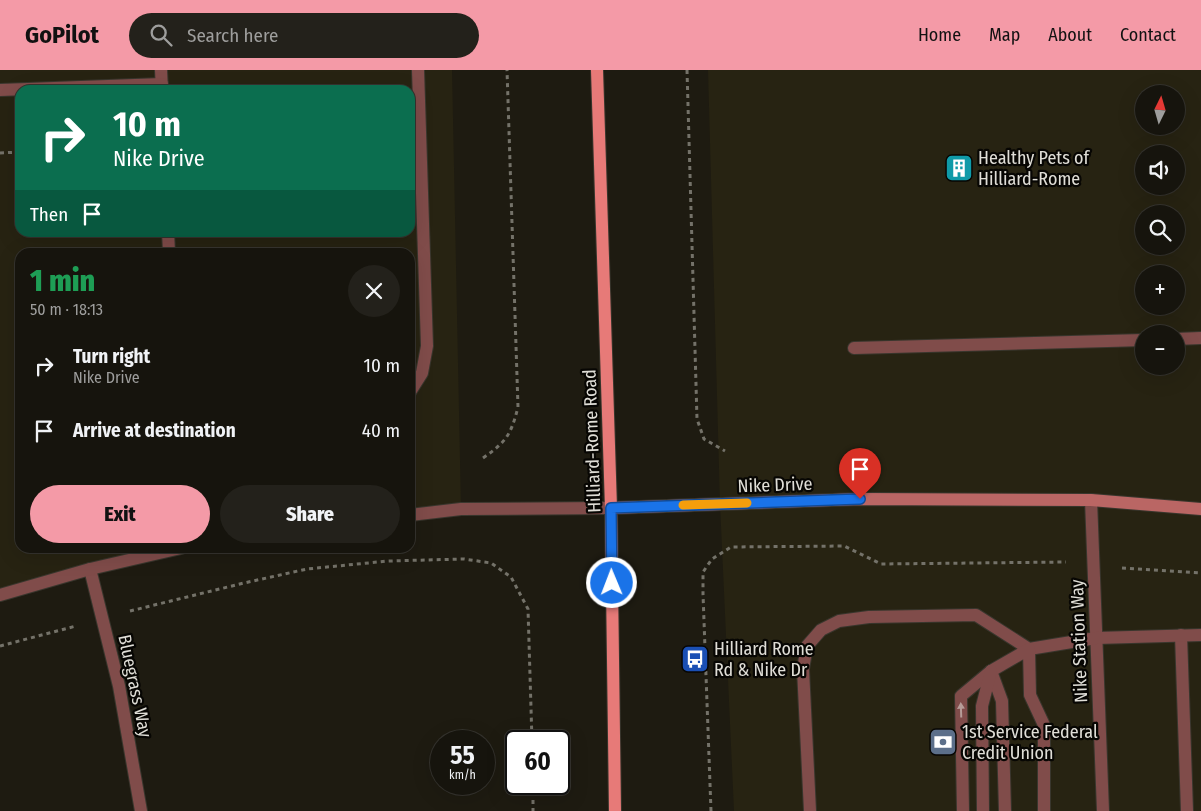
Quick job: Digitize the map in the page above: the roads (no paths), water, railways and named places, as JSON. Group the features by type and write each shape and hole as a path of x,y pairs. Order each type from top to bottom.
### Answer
{"main road":[{"name":"Hilliard-Rome Road","path":"597,70 611,508 615,811"}],"street":[{"path":"162,70 162,85"},
{"path":"415,98 418,70"},
{"path":"0,90 15,90"},
{"path":"415,126 427,346 422,373 415,384"},
{"path":"1185,339 1201,338"},
{"path":"854,348 1135,340"},
{"name":"Nike Drive","path":"415,514 461,509 611,508 860,499 1092,500 1201,509"},
{"name":"Nike Station Way","path":"1092,500 1103,811"},
{"path":"0,595 90,569 159,553"},
{"name":"Bluegrass Way","path":"90,569 119,686 141,811"},
{"path":"810,811 803,669 807,646 821,630 839,621 869,617 976,615 1029,650"},
{"path":"1181,635 1187,811"},
{"path":"963,811 961,696 991,671 1029,650 1096,638 1201,635"},
{"path":"1029,650 1030,695 1044,726 1044,811"},
{"path":"983,811 982,706 991,671"},
{"path":"991,671 1002,701 1005,811"}],"place":[{"name":"Healthy Pets of Hilliard-Rome","path":"959,168"},
{"name":"Hilliard Rome Rd & Nike Dr","path":"695,659"},
{"name":"1st Service Federal Credit Union","path":"943,742"}]}
